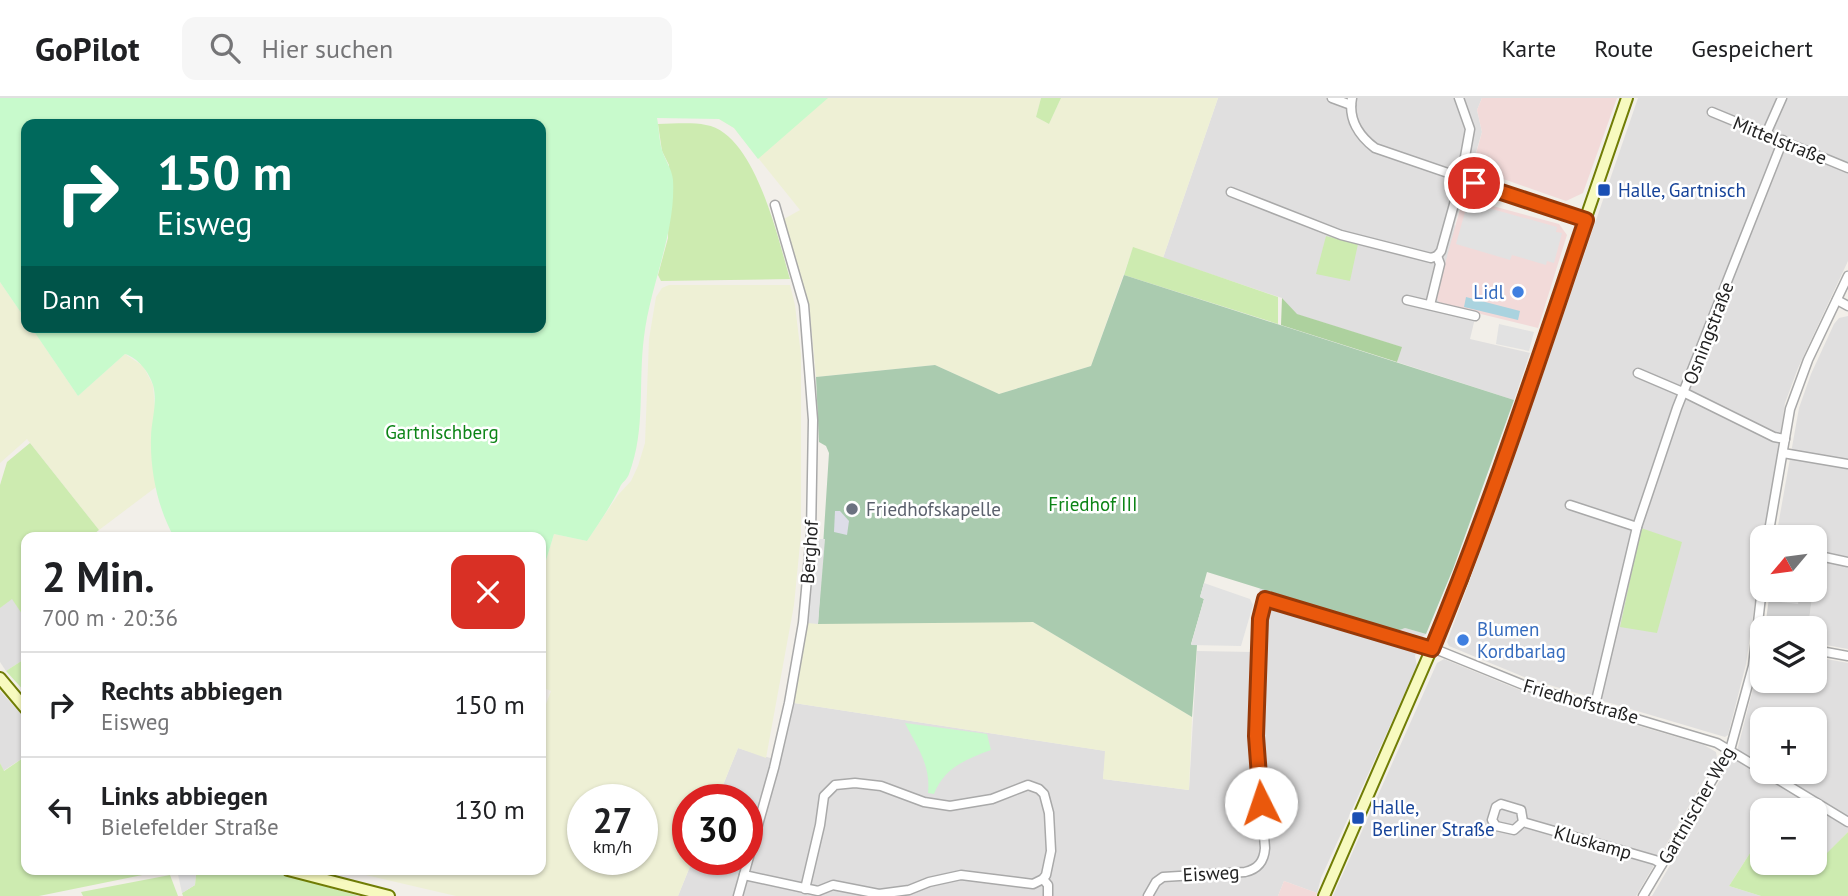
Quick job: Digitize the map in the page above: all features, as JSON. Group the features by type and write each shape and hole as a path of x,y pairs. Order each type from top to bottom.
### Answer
{"street":[{"path":"1332,98 1351,101 1354,124 1375,148 1586,220"},
{"path":"1230,192 1341,235 1431,258 1437,256 1441,251 1461,179 1470,129 1459,98"},
{"path":"1324,896 1462,579 1627,98"},
{"path":"1766,134 1782,98"},
{"name":"Mittelstraße","path":"1712,112 1848,168"},
{"name":"Osningstraße","path":"1595,705 1637,527 1685,393 1783,141"},
{"name":"Berghof","path":"763,807 789,703 803,623 811,534 813,420 804,305 775,205"},
{"path":"1430,305 1440,264 1437,256"},
{"path":"1770,525 1790,409 1848,276"},
{"path":"1407,300 1475,316"},
{"path":"1837,300 1848,306"},
{"path":"1638,373 1774,437 1785,439"},
{"path":"1783,453 1848,464"},
{"path":"1570,505 1637,527"},
{"path":"1827,558 1848,562"},
{"name":"Eisweg","path":"1148,896 1156,882 1163,877 1245,872 1257,868 1263,859 1265,848 1256,736 1260,619 1265,599 1432,649"},
{"name":"Friedhofstraße","path":"1432,649 1526,686 1717,743 1750,762"},
{"path":"1827,652 1848,656"},
{"name":"Gartnischer Weg","path":"1643,896 1730,750 1750,677"},
{"path":"0,678 21,703"},
{"path":"744,875 805,889 818,891 833,885 879,894 911,893 929,882 961,875 1033,884 1043,880 1048,868 1051,834 1046,802 1039,789 1028,785 992,799 950,806 924,802 881,786 855,783 835,785 824,796 805,889"},
{"name":"Friedhofstraße","path":"1785,784 1848,822"},
{"name":"Kluskamp","path":"1523,822 1662,864"},
{"path":"307,875 389,896"},
{"name":"Berghof","path":"738,896 744,875"},
{"path":"1043,880 1048,886 1048,895"}],"shaded area":[{"path":"1218,98 1482,98 1477,110 1482,132 1455,224 1476,314 1470,339 1530,353 1514,400 1397,362 1401,347 1296,314 1282,298 1163,258"},
{"path":"1482,98 1617,98 1583,193 1566,201 1472,168 1482,132 1477,110"},
{"path":"1638,98 1848,98 1848,261 1798,368 1785,403 1767,525 1750,525 1750,602 1755,602 1753,616 1750,616 1746,664 1728,735 1725,737 1529,679 1449,646 1447,642 1507,479"},
{"path":"1463,198 1559,224 1567,235 1538,328 1440,304 1436,297"},
{"path":"1474,204 1557,227 1556,232 1562,233 1554,263 1547,261 1546,265 1512,255 1510,260 1456,244 1467,205 1473,207"},
{"path":"1848,316 1848,649 1827,645 1827,616 1810,616 1811,602 1827,602 1827,525 1778,525 1799,408 1811,374 1839,318"},
{"path":"1499,324 1534,332 1529,351 1496,344"},
{"path":"835,511 840,511 849,521 847,535 834,532"},
{"path":"815,539 825,539 818,624 807,623"},
{"path":"1204,583 1250,599 1253,605 1241,646 1191,645 1204,599 1200,597"},
{"path":"1260,588 1397,631 1405,628 1426,634 1420,639 1415,656 1417,666 1321,878 1317,893 1284,881 1278,896 678,896 687,875 763,875 763,784 723,784 738,748 780,761 794,703 1106,751 1103,779 1189,790 1197,651 1252,652 1255,610"},
{"path":"12,598 21,612 21,661 6,671 0,662 0,608"},
{"path":"1768,602 1811,602 1810,616 1767,616"},
{"path":"1444,659 1527,693 1704,745 1716,752 1717,758 1636,896 1333,896 1437,663"},
{"path":"1827,659 1848,663 1848,832 1827,854 1827,798 1750,798 1750,853 1729,886 1761,896 1652,896 1737,751 1752,693 1827,693"},
{"path":"0,691 21,714 21,759 3,771 0,763"},
{"path":"178,875 196,875 195,885 182,893"},
{"path":"1284,881 1317,893 1316,896 1278,896"}],"green space":[{"name":"Gartnischberg","path":"0,98 828,98 758,159 734,128 719,119 657,118 662,150 673,180 673,200 667,239 647,317 642,354 640,423 634,457 628,476 587,541 554,534 546,560 546,532 172,532 159,502 154,476 151,438 155,405 151,380 146,371 139,362 125,354 78,396 35,333 546,333 546,119 21,119 21,313 0,282"},
{"path":"703,98 1041,98 1036,117 1049,124 1061,98 1218,98 1163,258 1133,248 1091,366 999,394 935,365 816,377 809,305 784,219 800,210 734,128 719,119"},
{"path":"1041,98 1061,98 1049,124 1036,117"},
{"path":"658,124 706,125 723,132 738,147 762,190 790,279 661,281 658,275 668,238 669,165 662,151"},
{"path":"1326,236 1358,244 1350,281 1316,274"},
{"path":"1133,247 1278,297 1278,324 1124,275"},
{"name":"Friedhof III","path":"1124,275 1514,400 1453,569 1426,634 1405,628 1397,631 1207,572 1200,597 1204,599 1191,644 1197,645 1192,717 1033,622 818,624 829,453 826,446 819,442 816,377 935,365 999,394 1091,366"},
{"path":"0,282 21,313 21,333 35,333 78,396 125,354 143,366 153,385 155,409 151,438 156,487 99,530 27,439 0,463"},
{"path":"669,285 790,285 801,355 801,534 794,605 766,758 738,748 723,784 672,784 672,875 687,875 678,896 456,896 366,875 546,875 546,704 551,691 546,689 546,560 554,534 587,541 618,495 631,481 638,466 645,443 649,339 656,297 662,288"},
{"path":"1282,298 1297,314 1402,347 1397,362 1281,325"},
{"path":"30,443 99,530 21,532 21,612 12,599 0,608 0,485 7,462"},
{"path":"1641,528 1682,542 1657,633 1620,627"},
{"path":"1033,622 1192,717 1189,790 1103,779 1105,751 794,703 807,623"},
{"path":"21,661 21,688 6,671"},
{"path":"905,723 987,734 991,750 957,766 944,777 934,794 928,793 925,765"},
{"path":"21,759 21,875 142,875 39,896 0,896 0,763 4,771"},
{"path":"1848,832 1848,896 1761,896 1729,886 1750,853 1750,875 1827,875 1827,853"},
{"path":"170,875 178,896 83,896 81,892"},
{"path":"196,875 286,875 359,896 183,896 182,893 195,885"}],"water":[{"path":"1466,297 1520,311 1518,320 1464,307"}],"place":[{"name":"Halle, Gartnisch","path":"1604,190"},
{"name":"Lidl","path":"1518,292"},
{"name":"Friedhofskapelle","path":"852,509"},
{"name":"Blumen Kordbarlag","path":"1463,640"},
{"name":"Halle, Berliner Straße","path":"1358,818"}],"route":[{"path":"1261,803 1256,736 1260,619 1265,599 1432,649 1462,579 1496,484 1586,220 1474,183"}]}
